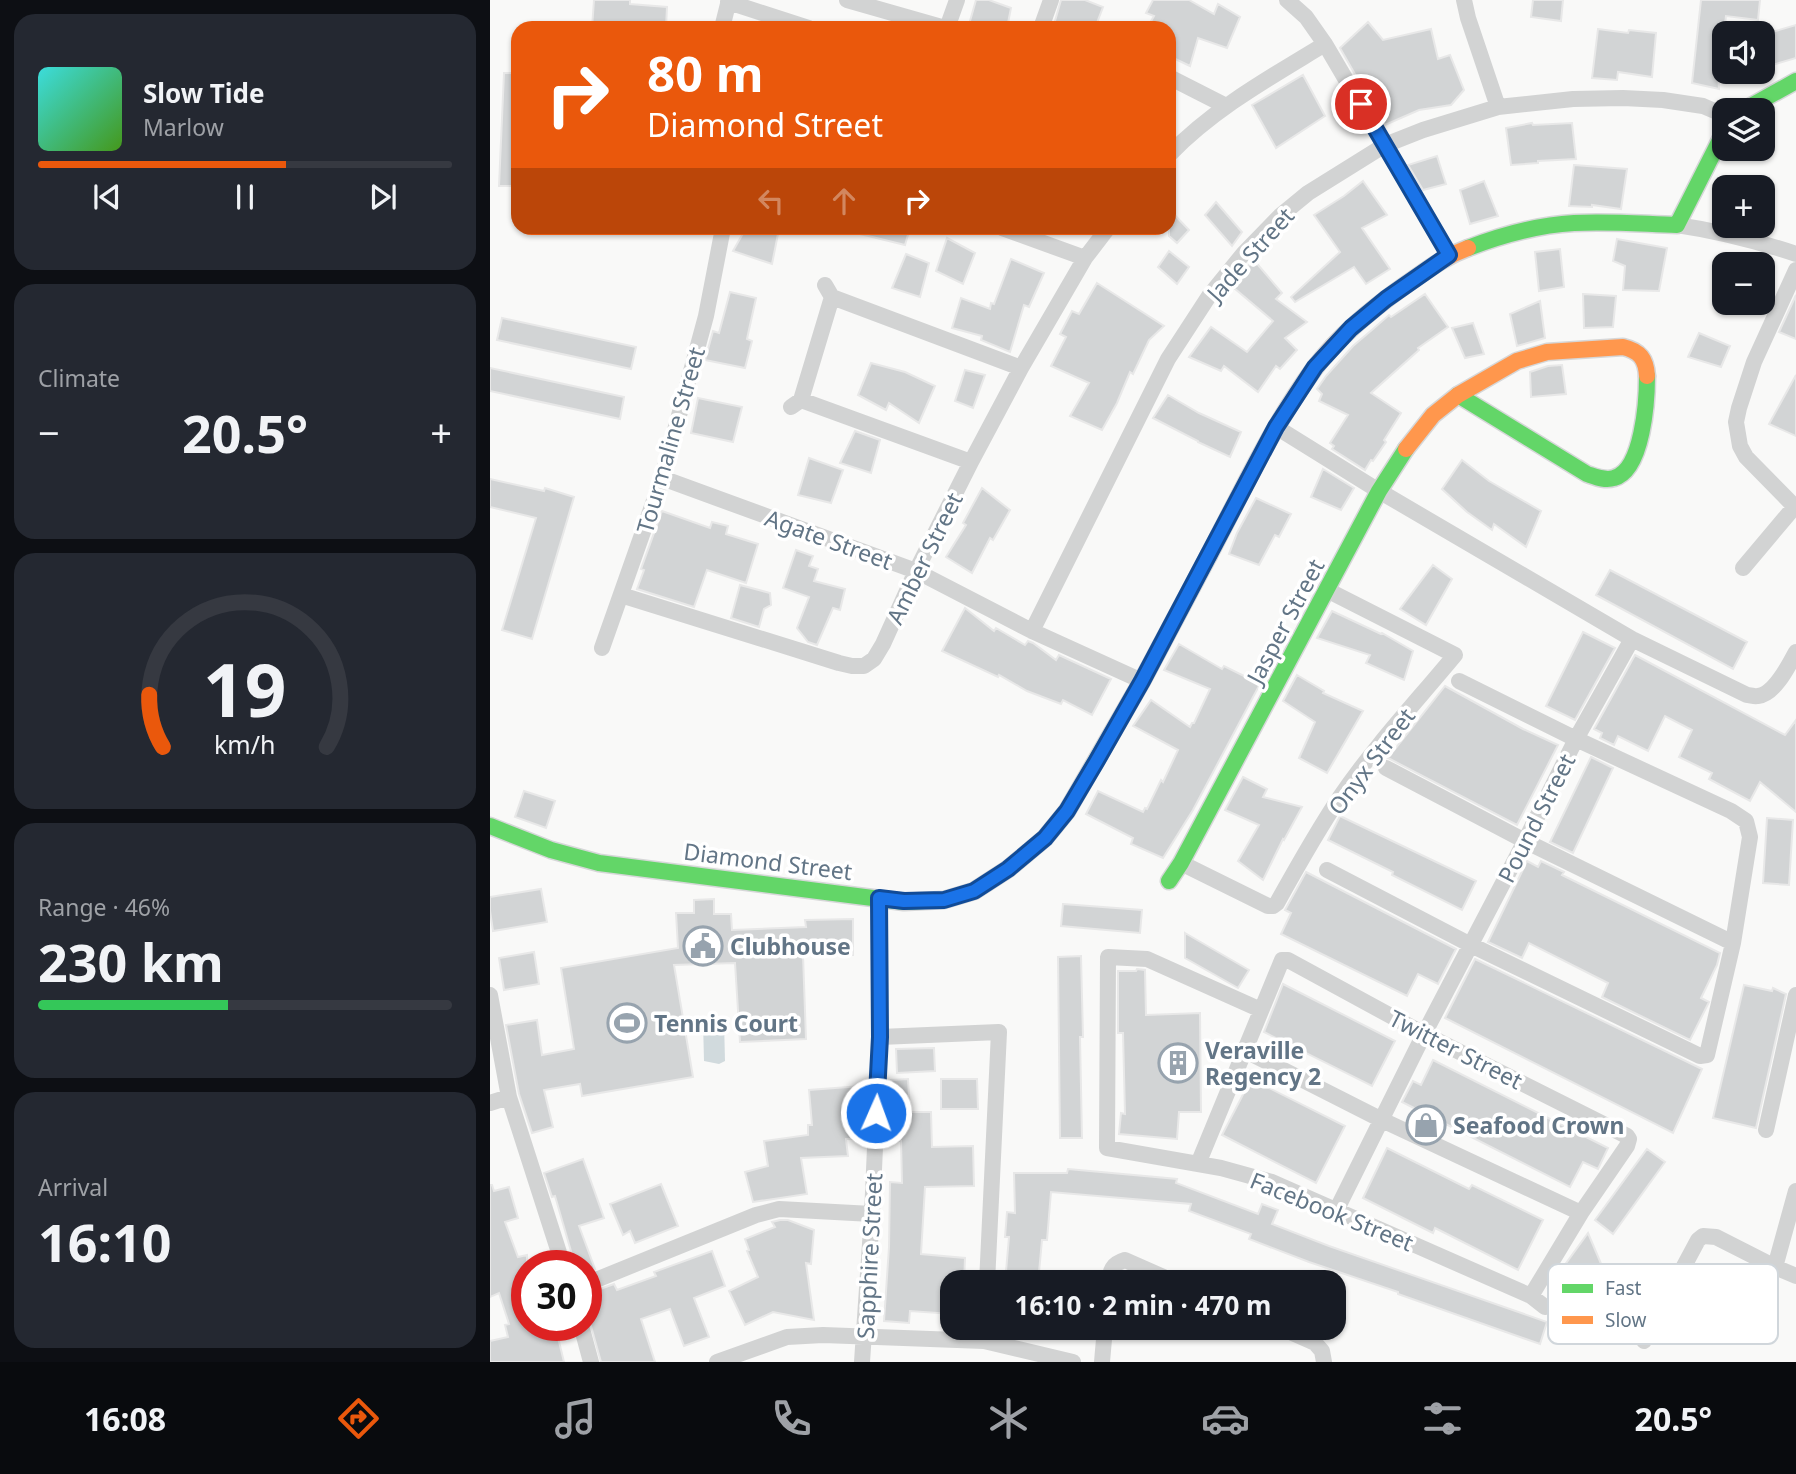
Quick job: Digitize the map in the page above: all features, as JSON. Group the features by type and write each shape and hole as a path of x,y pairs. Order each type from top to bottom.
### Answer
{"street":[{"path":"847,0 921,21"},
{"path":"949,21 957,0"},
{"path":"1044,21 1051,0"},
{"path":"1287,0 1306,17 1325,44 1449,255"},
{"path":"1464,0 1498,107"},
{"path":"724,21 729,1 788,21"},
{"path":"1176,148 1226,106 1325,44"},
{"path":"1176,80 1226,106"},
{"path":"1766,98 1796,81"},
{"name":"Jade Street","path":"1032,631 1168,359 1209,296 1244,253 1280,216 1308,193 1385,145 1423,130 1498,107 1623,97 1663,100 1712,110"},
{"path":"1677,225 1712,156"},
{"name":"Diamond Street","path":"490,826 551,850 599,863 904,901 944,900 974,891 1008,869 1045,838 1067,811 1142,681 1276,427 1315,367 1351,328 1386,299 1449,255 1491,239 1538,227 1574,223 1677,225 1722,232 1796,254"},
{"name":"Tourmaline Street","path":"603,648 662,478 706,316 722,235"},
{"path":"1021,235 1085,258"},
{"name":"Amber Street","path":"621,595 839,663 864,666 874,659 971,462 1021,368 1085,258 1103,235"},
{"path":"1743,568 1795,506 1746,457 1740,446 1736,422 1754,362 1796,270"},
{"path":"971,462 796,404 828,291 1021,368"},
{"name":"Jasper Street","path":"1169,881 1378,491 1433,415 1458,395 1517,361 1547,352 1623,347 1635,349 1647,368 1639,441 1631,462 1622,475 1607,480 1587,474 1458,395"},
{"path":"1276,427 1378,491 1632,639 1746,695 1759,696 1772,689 1796,652"},
{"name":"Agate Street","path":"662,478 916,571 1032,631 1142,681"},
{"name":"Onyx Street","path":"1181,863 1268,906 1277,903 1302,856 1341,796 1455,655 1327,590"},
{"name":"Pound Street","path":"1336,1211 1576,740 1632,639"},
{"path":"1327,870 1471,945 1700,1056 1707,1055 1733,943 1748,851 1746,821 1731,811 1576,740 1460,681"},
{"path":"1386,768 1525,841 1733,943"},
{"name":"Sapphire Street","path":"862,1362 880,1037 879,898"},
{"name":"Facebook Street","path":"1261,1010 1147,959 1108,957 1107,1148 1221,1168 1272,1182 1531,1296 1545,1307"},
{"name":"Twitter Street","path":"1261,1010 1282,960 1288,960 1424,1034 1625,1134 1629,1139 1627,1146 1581,1213"},
{"path":"490,995 509,1097 558,1250"},
{"path":"1766,1130 1796,995"},
{"path":"1198,1164 1261,1010"},
{"path":"880,1037 999,1032 988,1270"},
{"path":"1244,1050 1382,1120 1581,1213 1550,1264"},
{"path":"490,1102 509,1097"},
{"path":"1776,1264 1796,1191"},
{"path":"602,1277 755,1215 779,1209 872,1214"},
{"path":"1685,1264 1698,1240 1709,1235 1769,1264"},
{"path":"1111,1270 1117,1262 1125,1260 1148,1270"},
{"path":"1531,1296 1548,1268"},
{"path":"1778,1268 1796,1276"},
{"path":"717,1362 787,1337 940,1336"},
{"path":"1000,1340 1073,1362"},
{"path":"1102,1362 1104,1340"},
{"path":"1308,1340 1322,1350 1324,1362"},
{"path":"585,1341 591,1362"}],"shaded area":[{"path":"709,1018 724,1021 725,1061 719,1064 704,1061 703,1021"}],"building":[{"path":"594,0 630,0 630,4 667,7 666,21 592,21"},
{"path":"976,0 989,0 1011,8 1008,21 970,21"},
{"path":"1061,0 1085,0 1103,7 1098,21 1055,21"},
{"path":"1153,0 1189,0 1214,14 1218,4 1240,17 1227,48 1198,38 1190,66 1176,59 1176,21 1151,21 1154,16 1146,13"},
{"path":"1533,0 1563,0 1561,21 1531,17"},
{"path":"1701,0 1760,0 1758,20 1726,16 1725,21 1712,21 1712,84 1719,84 1719,89 1692,83"},
{"path":"1368,22 1383,40 1431,29 1438,59 1450,55 1464,90 1451,105 1419,110 1385,125 1340,48"},
{"path":"1796,25 1796,58 1775,64 1775,31"},
{"path":"1598,29 1656,33 1652,77 1618,72 1617,80 1592,78"},
{"path":"504,73 511,73 511,186 499,186"},
{"path":"1303,75 1325,116 1276,148 1252,105"},
{"path":"1532,123 1572,123 1576,159 1511,165 1506,128"},
{"path":"1437,156 1446,184 1423,190 1408,165"},
{"path":"1574,165 1627,169 1621,209 1592,205 1569,206"},
{"path":"1363,181 1387,215 1362,228 1390,269 1366,284 1354,267 1295,302 1291,297 1340,252 1314,215"},
{"path":"1484,181 1498,216 1470,224 1460,190"},
{"path":"1216,202 1242,232 1232,246 1205,215"},
{"path":"1176,216 1189,230 1177,243 1169,236 1176,235"},
{"path":"742,235 778,235 772,264 733,251"},
{"path":"864,235 908,235 905,245"},
{"path":"947,238 975,253 963,284 936,271"},
{"path":"1617,239 1667,248 1659,291 1623,290 1625,266 1613,261"},
{"path":"1560,249 1564,287 1539,291 1535,252"},
{"path":"1169,251 1189,267 1177,284 1158,267"},
{"path":"906,254 929,263 920,297 892,288"},
{"path":"1011,259 1044,273 1029,307 1024,305 1010,352 981,340 982,336 952,328 961,298 990,309"},
{"path":"1253,259 1282,293 1276,299 1307,322 1285,338 1297,350 1280,369 1276,366 1258,392 1224,366 1221,371 1189,357 1211,327 1247,352 1273,321 1234,288"},
{"path":"1097,283 1164,326 1149,340 1102,430 1070,416 1089,383 1051,366 1066,337 1060,334 1072,311 1079,314"},
{"path":"730,292 756,298 747,339 752,341 745,368 705,360 713,331 719,333"},
{"path":"1425,294 1448,327 1418,348 1419,350 1371,393 1401,413 1384,440 1386,442 1365,470 1332,449 1334,446 1330,443 1348,415 1319,401 1322,394 1317,389 1353,346 1389,315 1391,317"},
{"path":"1583,294 1616,296 1613,327 1584,328"},
{"path":"1796,295 1796,339 1779,332"},
{"path":"1540,301 1545,338 1517,346 1510,314"},
{"path":"502,318 636,347 631,369 497,340"},
{"path":"1473,323 1484,354 1465,358 1452,328"},
{"path":"1699,333 1730,346 1721,367 1688,357"},
{"path":"871,363 905,372 935,386 919,423 889,403 886,410 858,395"},
{"path":"1562,365 1566,394 1531,397 1530,372"},
{"path":"490,368 624,397 620,419 490,391"},
{"path":"965,370 985,375 973,408 955,401"},
{"path":"1796,375 1796,436 1769,424"},
{"path":"1168,395 1241,432 1230,457 1153,418"},
{"path":"698,398 742,407 733,442 691,433"},
{"path":"855,431 880,440 871,473 840,463"},
{"path":"809,458 843,470 831,503 798,495"},
{"path":"1462,460 1489,481 1541,511 1526,547 1494,524 1492,530 1442,489"},
{"path":"1323,469 1354,488 1341,510 1311,497"},
{"path":"490,479 544,491 545,488 574,497 532,639 502,630 536,518 490,507"},
{"path":"982,488 1010,510 993,540 990,538 972,573 946,557 966,525 963,523"},
{"path":"1256,498 1291,514 1279,537 1275,535 1259,565 1229,554"},
{"path":"662,511 710,528 712,522 728,526 726,534 758,544 746,583 707,570 694,607 637,589 644,570 641,569"},
{"path":"796,550 813,556 809,566 818,569 814,581 845,589 840,610 833,608 817,645 808,642 797,628 809,597 783,588"},
{"path":"1433,565 1452,579 1426,625 1400,609"},
{"path":"1610,570 1747,642 1733,669 1596,595"},
{"path":"740,585 770,593 771,605 764,609 759,627 731,618"},
{"path":"965,608 994,631 996,628 1025,645 1028,641 1033,643 1056,660 1059,655 1111,679 1092,715 1063,700 1061,704 1027,691 999,675 998,677 942,651"},
{"path":"1332,611 1382,633 1413,651 1404,680 1366,663 1370,655 1317,638"},
{"path":"1583,632 1615,648 1575,720 1546,706"},
{"path":"1179,644 1222,669 1224,666 1260,684 1193,810 1163,858 1131,844 1133,838 1086,814 1098,791 1143,812 1161,780 1163,782 1178,750 1133,726 1151,700 1190,727 1194,723 1210,689 1164,670"},
{"path":"1635,655 1785,735 1796,720 1796,812 1760,782 1750,801 1709,779 1712,773 1679,757 1692,730 1665,716 1648,751 1618,736 1614,745 1600,738 1602,733 1594,729"},
{"path":"1297,675 1324,691 1323,693 1363,711 1327,773 1299,758 1315,722 1283,701"},
{"path":"1445,686 1558,745 1517,825 1388,758"},
{"path":"1591,757 1613,768 1573,853 1550,842"},
{"path":"1243,777 1267,789 1263,797 1302,807 1263,880 1238,861 1259,825 1225,810"},
{"path":"524,791 555,801 546,828 515,817"},
{"path":"1340,816 1476,881 1462,910 1328,840"},
{"path":"1767,818 1793,820 1789,885 1763,883"},
{"path":"1527,861 1538,867 1541,861 1564,872 1562,875 1720,953 1701,998 1709,1002 1690,1040 1602,997 1608,983 1529,943 1522,958 1488,942"},
{"path":"1306,872 1456,949 1438,984 1418,974 1407,996 1281,934 1291,913 1285,910"},
{"path":"541,889 547,922 493,931 490,897"},
{"path":"714,899 714,914 731,914 732,930 806,927 805,920 853,919 853,955 803,955 806,1039 740,1042 735,963 674,965 693,1077 582,1096 580,1084 544,1090 553,1127 532,1133 519,1094 506,1025 537,1020 542,1055 574,1049 561,968 678,948 676,913 694,913 694,900"},
{"path":"1063,904 1142,910 1140,933 1061,926"},
{"path":"1185,933 1249,970 1238,988 1185,958"},
{"path":"534,952 539,984 504,990 499,958"},
{"path":"1081,956 1082,1138 1060,1138 1058,957"},
{"path":"1475,959 1702,1069 1673,1133 1445,1018"},
{"path":"1145,970 1146,1015 1200,1013 1201,1112 1179,1112 1177,1139 1119,1134 1121,1113 1125,1114 1123,1033 1118,1033 1118,971"},
{"path":"1283,984 1395,1041 1372,1086 1264,1032"},
{"path":"1744,985 1772,991 1773,988 1786,994 1756,1128 1713,1118"},
{"path":"934,1048 935,1071 897,1073 896,1049"},
{"path":"1433,1060 1608,1148 1598,1169 1583,1162 1570,1187 1402,1102 1413,1081 1421,1085"},
{"path":"908,1079 910,1112 931,1112 932,1147 973,1146 974,1186 925,1187 921,1254 965,1258 965,1270 940,1270 940,1313 910,1311 909,1323 884,1321 890,1182 902,1183 901,1141 894,1141 891,1080"},
{"path":"941,1079 977,1079 978,1109 941,1109"},
{"path":"1251,1079 1345,1126 1316,1183 1222,1135"},
{"path":"861,1086 864,1139 846,1139 848,1156 801,1158 807,1194 753,1202 745,1172 768,1166 764,1141 808,1135 808,1125 812,1125 809,1090"},
{"path":"1387,1148 1469,1189 1472,1185 1543,1220 1518,1270 1435,1228 1433,1233 1363,1198"},
{"path":"1647,1149 1665,1162 1613,1234 1595,1220"},
{"path":"583,1159 604,1218 579,1226 588,1250 571,1250 555,1196 552,1197 544,1173"},
{"path":"1068,1169 1177,1179 1176,1183 1258,1214 1262,1204 1278,1210 1272,1224 1547,1322 1540,1344 1346,1274 1346,1270 1333,1270 1249,1239 1251,1234 1189,1211 1191,1204 1051,1192 1047,1240 1042,1240 1039,1270 1006,1270 1009,1237 1005,1237 1007,1212 1015,1213 1014,1173 1067,1173"},
{"path":"661,1184 678,1226 635,1243 630,1231 623,1235 610,1204"},
{"path":"492,1185 494,1191 509,1187 518,1218 505,1222 515,1250 511,1250 511,1341 559,1341 564,1362 490,1362 490,1341 508,1337 505,1325 509,1324 499,1293 490,1297"},
{"path":"788,1220 814,1230 811,1264 806,1263 814,1320 773,1312 745,1325 729,1291 758,1277 745,1239 775,1227 772,1222"},
{"path":"1588,1233 1601,1264 1565,1264"},
{"path":"712,1251 725,1286 694,1298 709,1337 684,1346 670,1309 641,1319 655,1362 601,1362 595,1341 602,1341 602,1288 614,1284 617,1290 656,1276 654,1272"}],"traffic: fast":[{"path":"1766,98 1796,81"},
{"path":"1468,248 1520,231 1561,224 1600,222 1677,225 1712,156"},
{"path":"1458,395 1587,474 1611,479 1624,472 1637,449 1644,417 1647,376"},
{"path":"1169,881 1379,491 1406,449"},
{"path":"490,826 551,850 599,863 904,902 944,900 974,891 1008,869 1045,838 1067,811 1142,681 1209,555"}],"traffic: slow":[{"path":"1209,555 1271,436 1323,357 1356,324 1392,295 1435,265 1468,248"},
{"path":"1406,449 1433,415 1458,395 1517,361 1547,352 1623,347 1641,357 1647,376"}],"place":[{"name":"Clubhouse","path":"703,946"},
{"name":"Tennis Court","path":"627,1023"},
{"name":"Veraville Regency 2","path":"1178,1063"},
{"name":"Seafood Crown","path":"1426,1125"}],"route":[{"path":"876,1113 880,1037 879,898 904,901 944,900 974,891 1008,869 1045,838 1067,811 1096,762 1142,681 1276,427 1315,367 1351,328 1386,299 1449,255 1361,104"}]}
